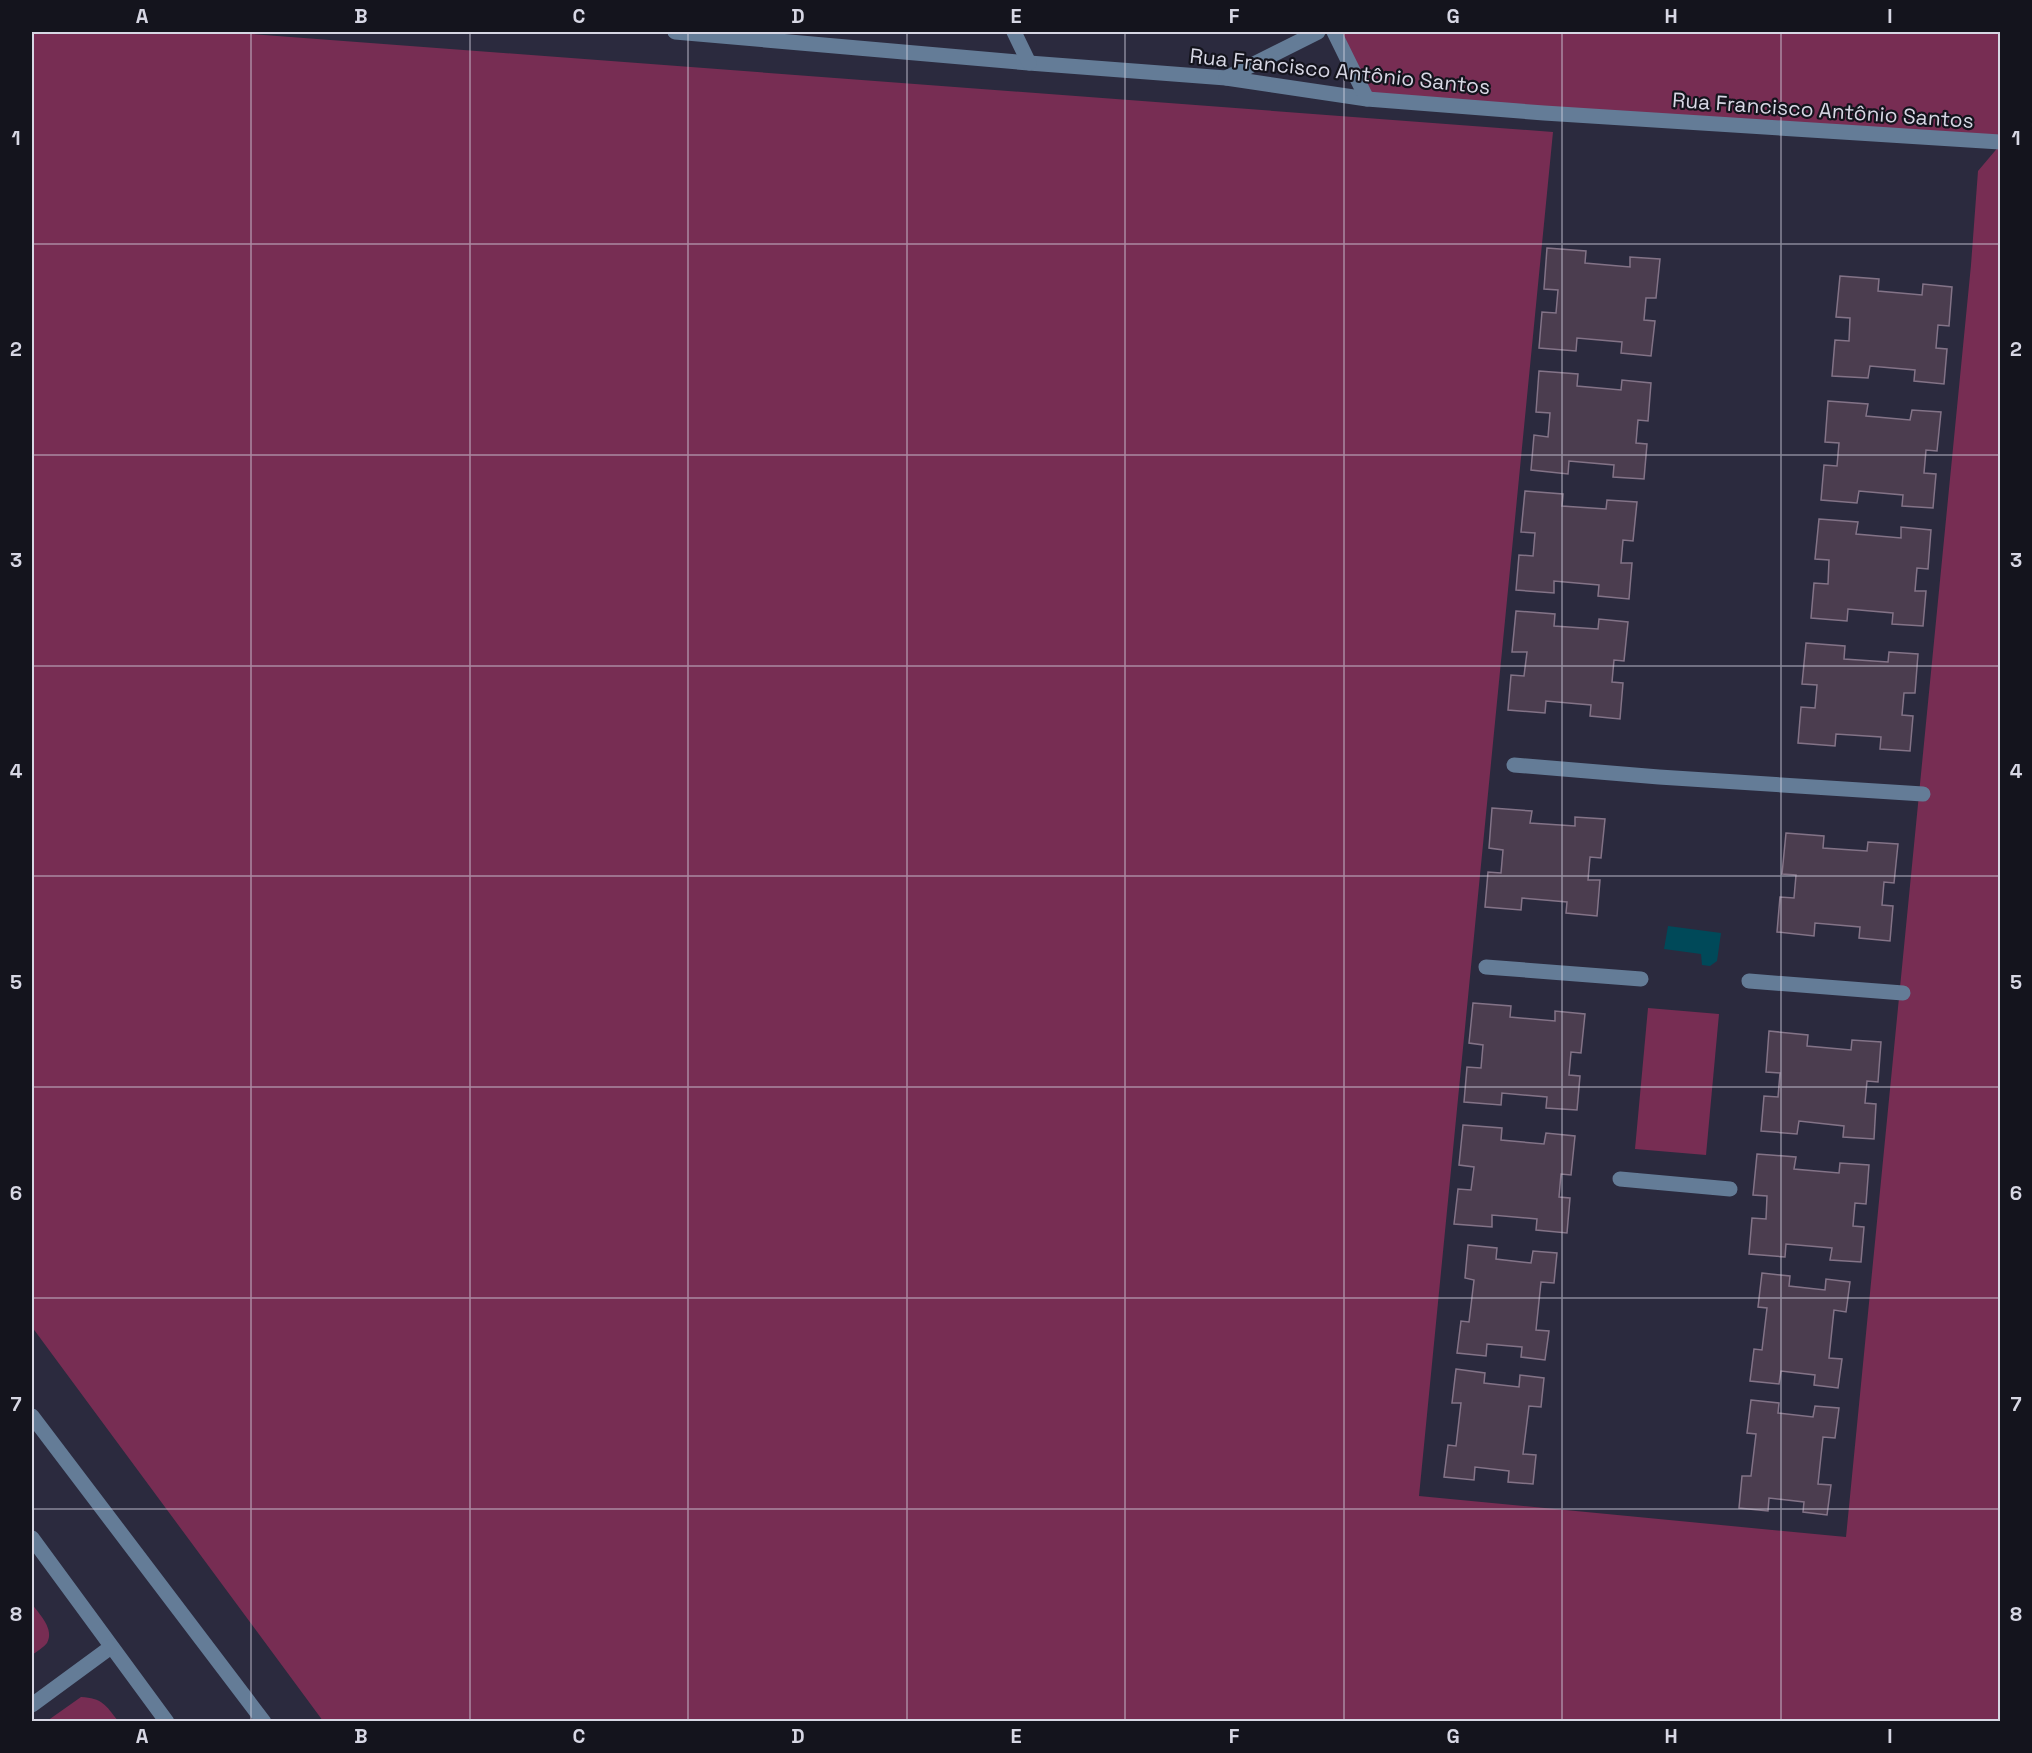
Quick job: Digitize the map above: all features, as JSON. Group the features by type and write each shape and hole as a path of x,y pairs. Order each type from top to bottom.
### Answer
{"street":[{"name":"Rua Francisco Antônio Santos","path":"675,32 1226,78 1367,99 2001,142"},
{"path":"1014,32 1029,63"},
{"path":"1226,78 1318,32"},
{"path":"1334,32 1367,99"},
{"path":"1514,765 1923,794"},
{"path":"1486,967 1641,979"},
{"path":"1749,981 1903,993"},
{"path":"1620,1179 1730,1188"},
{"path":"32,1416 264,1722"},
{"path":"32,1538 167,1722"},
{"path":"32,1705 111,1647"}],"shaded area":[{"path":"32,32 225,32 1553,132 1419,1496 1846,1537 1971,265 1978,171 2000,145 2000,1721 323,1721 32,1327"},
{"path":"1334,32 2000,32 2000,142 1367,99"},
{"path":"1648,1008 1719,1014 1706,1155 1635,1149"},
{"path":"32,1604 48,1627 49,1638 42,1648 32,1655"},
{"path":"81,1697 103,1703 118,1721 47,1721"}],"water":[{"path":"1668,926 1721,933 1717,961 1710,966 1702,965 1701,954 1664,949"}],"building":[{"path":"1547,248 1586,251 1585,263 1630,267 1630,257 1660,259 1656,298 1646,298 1644,320 1655,321 1651,356 1621,353 1622,342 1577,338 1576,351 1539,348 1542,312 1556,313 1558,290 1544,289"},
{"path":"1840,276 1879,279 1878,291 1922,295 1923,284 1952,287 1949,326 1938,325 1936,348 1947,349 1944,384 1914,381 1915,370 1870,366 1868,378 1832,376 1835,340 1849,341 1850,318 1836,317"},
{"path":"1539,371 1578,374 1577,386 1621,390 1622,380 1651,383 1648,421 1638,420 1636,443 1647,444 1644,479 1613,477 1614,465 1569,461 1568,474 1531,470 1534,435 1548,437 1550,413 1536,412"},
{"path":"1828,401 1868,404 1866,416 1910,420 1912,410 1941,412 1937,451 1926,450 1924,473 1936,474 1933,508 1902,506 1903,495 1859,491 1857,503 1821,500 1824,465 1837,466 1839,443 1825,442"},
{"path":"1525,491 1563,494 1562,506 1606,509 1607,500 1637,502 1633,541 1623,540 1621,563 1632,563 1629,599 1598,596 1599,585 1554,581 1554,593 1516,590 1519,555 1533,556 1535,533 1521,532"},
{"path":"1819,519 1858,522 1856,534 1901,538 1901,527 1931,530 1928,569 1917,568 1915,591 1926,591 1923,626 1892,624 1893,613 1848,609 1847,621 1811,618 1814,583 1828,584 1829,560 1815,559"},
{"path":"1516,611 1555,614 1554,626 1598,629 1599,619 1628,622 1624,661 1614,660 1612,682 1623,683 1620,719 1590,716 1591,705 1546,701 1545,713 1508,710 1511,675 1524,676 1527,652 1512,652"},
{"path":"1806,643 1845,646 1844,659 1888,662 1889,652 1918,654 1915,693 1904,693 1902,715 1913,716 1910,751 1880,749 1881,737 1836,734 1835,746 1798,743 1801,707 1815,708 1817,685 1802,684"},
{"path":"1492,808 1532,811 1530,823 1575,826 1575,817 1605,819 1601,858 1590,857 1588,880 1600,880 1597,916 1566,913 1567,902 1522,898 1521,910 1485,907 1488,872 1501,873 1503,850 1489,848"},
{"path":"1786,833 1824,836 1823,848 1867,851 1868,842 1898,844 1894,883 1884,882 1882,905 1893,906 1890,941 1859,938 1860,927 1815,923 1814,936 1777,932 1780,897 1794,898 1796,875 1782,874"},
{"path":"1473,1003 1511,1006 1510,1017 1555,1021 1555,1011 1585,1014 1581,1053 1571,1052 1569,1075 1580,1076 1577,1110 1546,1108 1547,1097 1502,1093 1501,1105 1464,1102 1467,1067 1481,1068 1483,1045 1469,1043"},
{"path":"1769,1031 1808,1035 1807,1046 1851,1050 1852,1040 1881,1042 1878,1082 1867,1081 1865,1103 1876,1104 1874,1139 1843,1137 1844,1126 1799,1121 1797,1134 1761,1131 1764,1096 1778,1097 1780,1073 1766,1072"},
{"path":"1463,1125 1502,1128 1501,1140 1544,1144 1546,1133 1575,1136 1571,1175 1561,1174 1559,1197 1570,1198 1567,1233 1536,1230 1537,1219 1492,1215 1492,1227 1454,1224 1458,1189 1471,1190 1474,1167 1459,1165"},
{"path":"1757,1154 1796,1157 1794,1169 1839,1173 1840,1163 1869,1165 1866,1204 1855,1203 1853,1226 1864,1227 1861,1262 1830,1260 1832,1248 1786,1244 1785,1257 1749,1254 1752,1218 1766,1219 1767,1196 1753,1195"},
{"path":"1468,1245 1497,1248 1496,1259 1531,1263 1533,1251 1557,1253 1554,1283 1541,1282 1536,1330 1549,1331 1545,1360 1521,1357 1522,1347 1487,1344 1486,1356 1457,1353 1461,1321 1469,1322 1474,1280 1465,1278"},
{"path":"1762,1273 1790,1276 1789,1286 1825,1290 1826,1279 1850,1282 1846,1312 1834,1310 1829,1358 1842,1359 1838,1388 1814,1385 1815,1375 1781,1371 1779,1384 1750,1381 1754,1349 1762,1350 1767,1308 1758,1307"},
{"path":"1456,1369 1485,1373 1484,1383 1519,1387 1520,1375 1544,1378 1541,1407 1529,1406 1523,1454 1536,1455 1533,1484 1508,1482 1509,1471 1475,1467 1474,1480 1444,1477 1448,1445 1456,1446 1461,1403 1452,1403"},
{"path":"1751,1400 1779,1403 1778,1413 1813,1417 1815,1406 1839,1408 1835,1438 1823,1437 1818,1484 1831,1485 1827,1515 1803,1512 1804,1502 1769,1498 1768,1511 1739,1508 1742,1476 1751,1476 1756,1434 1747,1433"}]}
